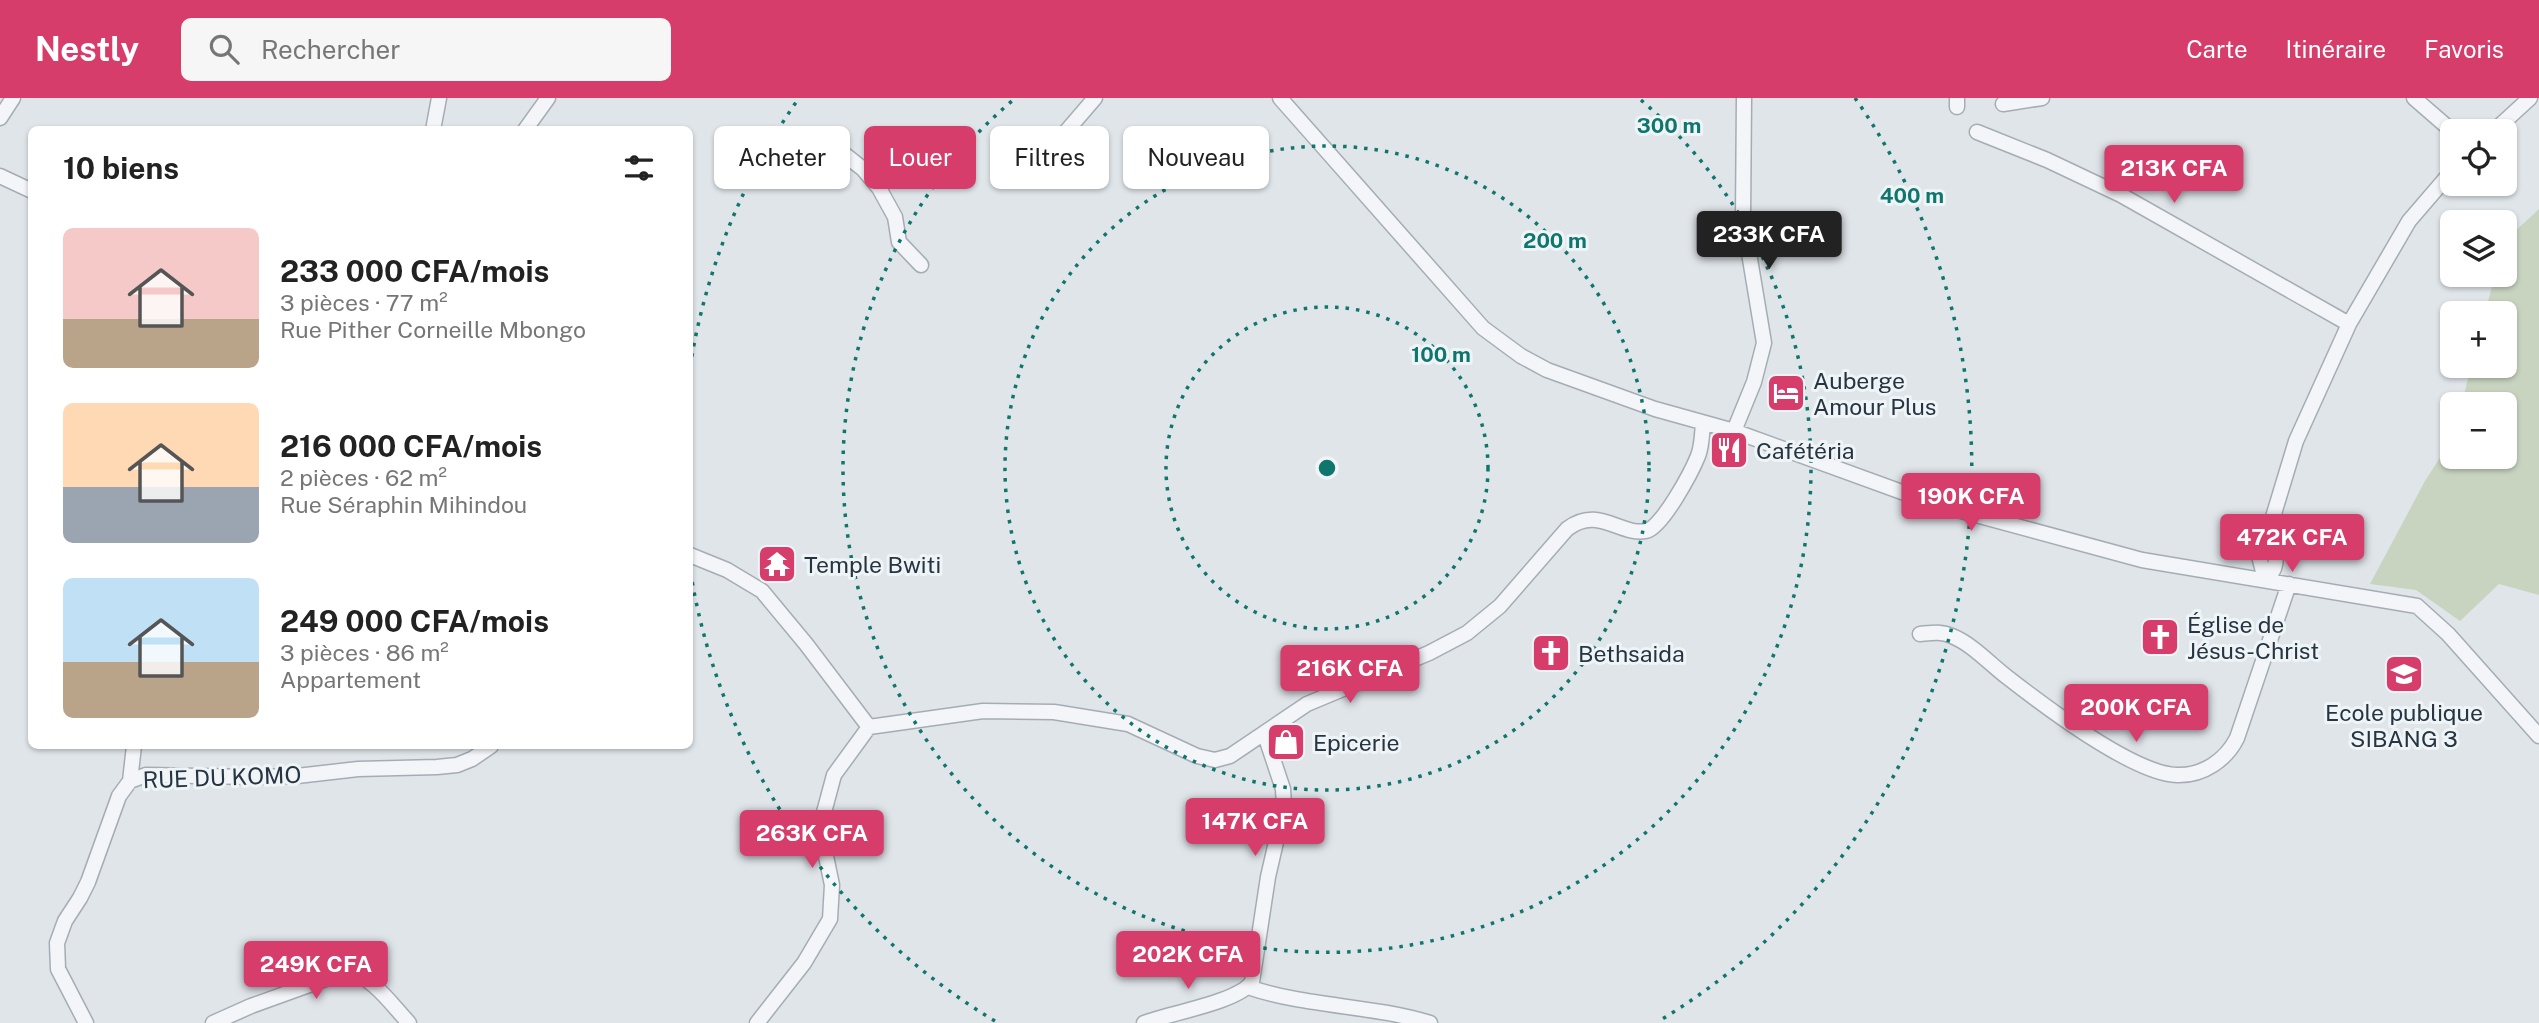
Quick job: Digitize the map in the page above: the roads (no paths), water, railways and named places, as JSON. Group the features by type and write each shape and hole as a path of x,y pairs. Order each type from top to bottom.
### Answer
{"street":[{"path":"0,118 13,98"},
{"path":"434,126 439,98"},
{"path":"528,126 548,98"},
{"path":"1071,126 1095,98"},
{"path":"1280,98 1483,328 1521,356 1547,370 1623,398 1703,424 1734,431 1885,487 1988,519 2142,560 2417,606 2448,634 2539,737"},
{"path":"1734,431 1754,382 1764,343 1743,217 1744,98"},
{"path":"2003,104 2042,98"},
{"path":"2414,98 2440,121"},
{"path":"2507,119 2530,98"},
{"path":"1977,132 2047,160 2122,195 2349,324"},
{"path":"850,159 879,188 895,217 899,242 922,265"},
{"path":"0,176 28,189"},
{"path":"2265,579 2276,566 2269,546 2273,520 2296,441 2349,324 2409,221 2440,186"},
{"path":"869,727 983,711 1054,712 1128,724 1197,756 1215,760 1230,756 1265,735 1307,704 1429,653 1467,633 1500,606 1567,529 1576,523 1596,520 1639,531 1653,528 1662,518 1697,459 1703,424"},
{"path":"2224,575 2245,568 2269,546"},
{"path":"2269,546 2286,570 2309,587"},
{"path":"693,556 741,577 769,598 869,727"},
{"path":"1920,634 1934,632 1955,636 2036,698 2129,760 2149,769 2177,775 2219,762 2231,751 2290,584"},
{"path":"757,1023 804,963 830,919 832,885 821,825 824,808 834,775 869,727"},
{"path":"1248,987 1255,972 1268,877 1284,807 1283,789 1265,735"},
{"path":"130,781 134,749"},
{"name":"RUE DU KOMO","path":"86,1023 58,969 57,943 65,921 88,882 118,796 130,781 146,775 252,778 358,769 438,767 457,765 487,749"},
{"path":"214,1023 251,1006 348,971 365,977 409,1023"},
{"path":"1144,1023 1223,999 1248,987 1319,1002 1402,1014 1430,1023"}],"place":[{"name":"Auberge Amour Plus","path":"1786,393"},
{"name":"Cafétéria","path":"1729,450"},
{"name":"Temple Bwiti","path":"777,564"},
{"name":"Église de Jésus-Christ","path":"2160,637"},
{"name":"Bethsaida","path":"1551,653"},
{"name":"Ecole publique SIBANG 3","path":"2404,674"},
{"name":"Epicerie","path":"1286,742"}]}
